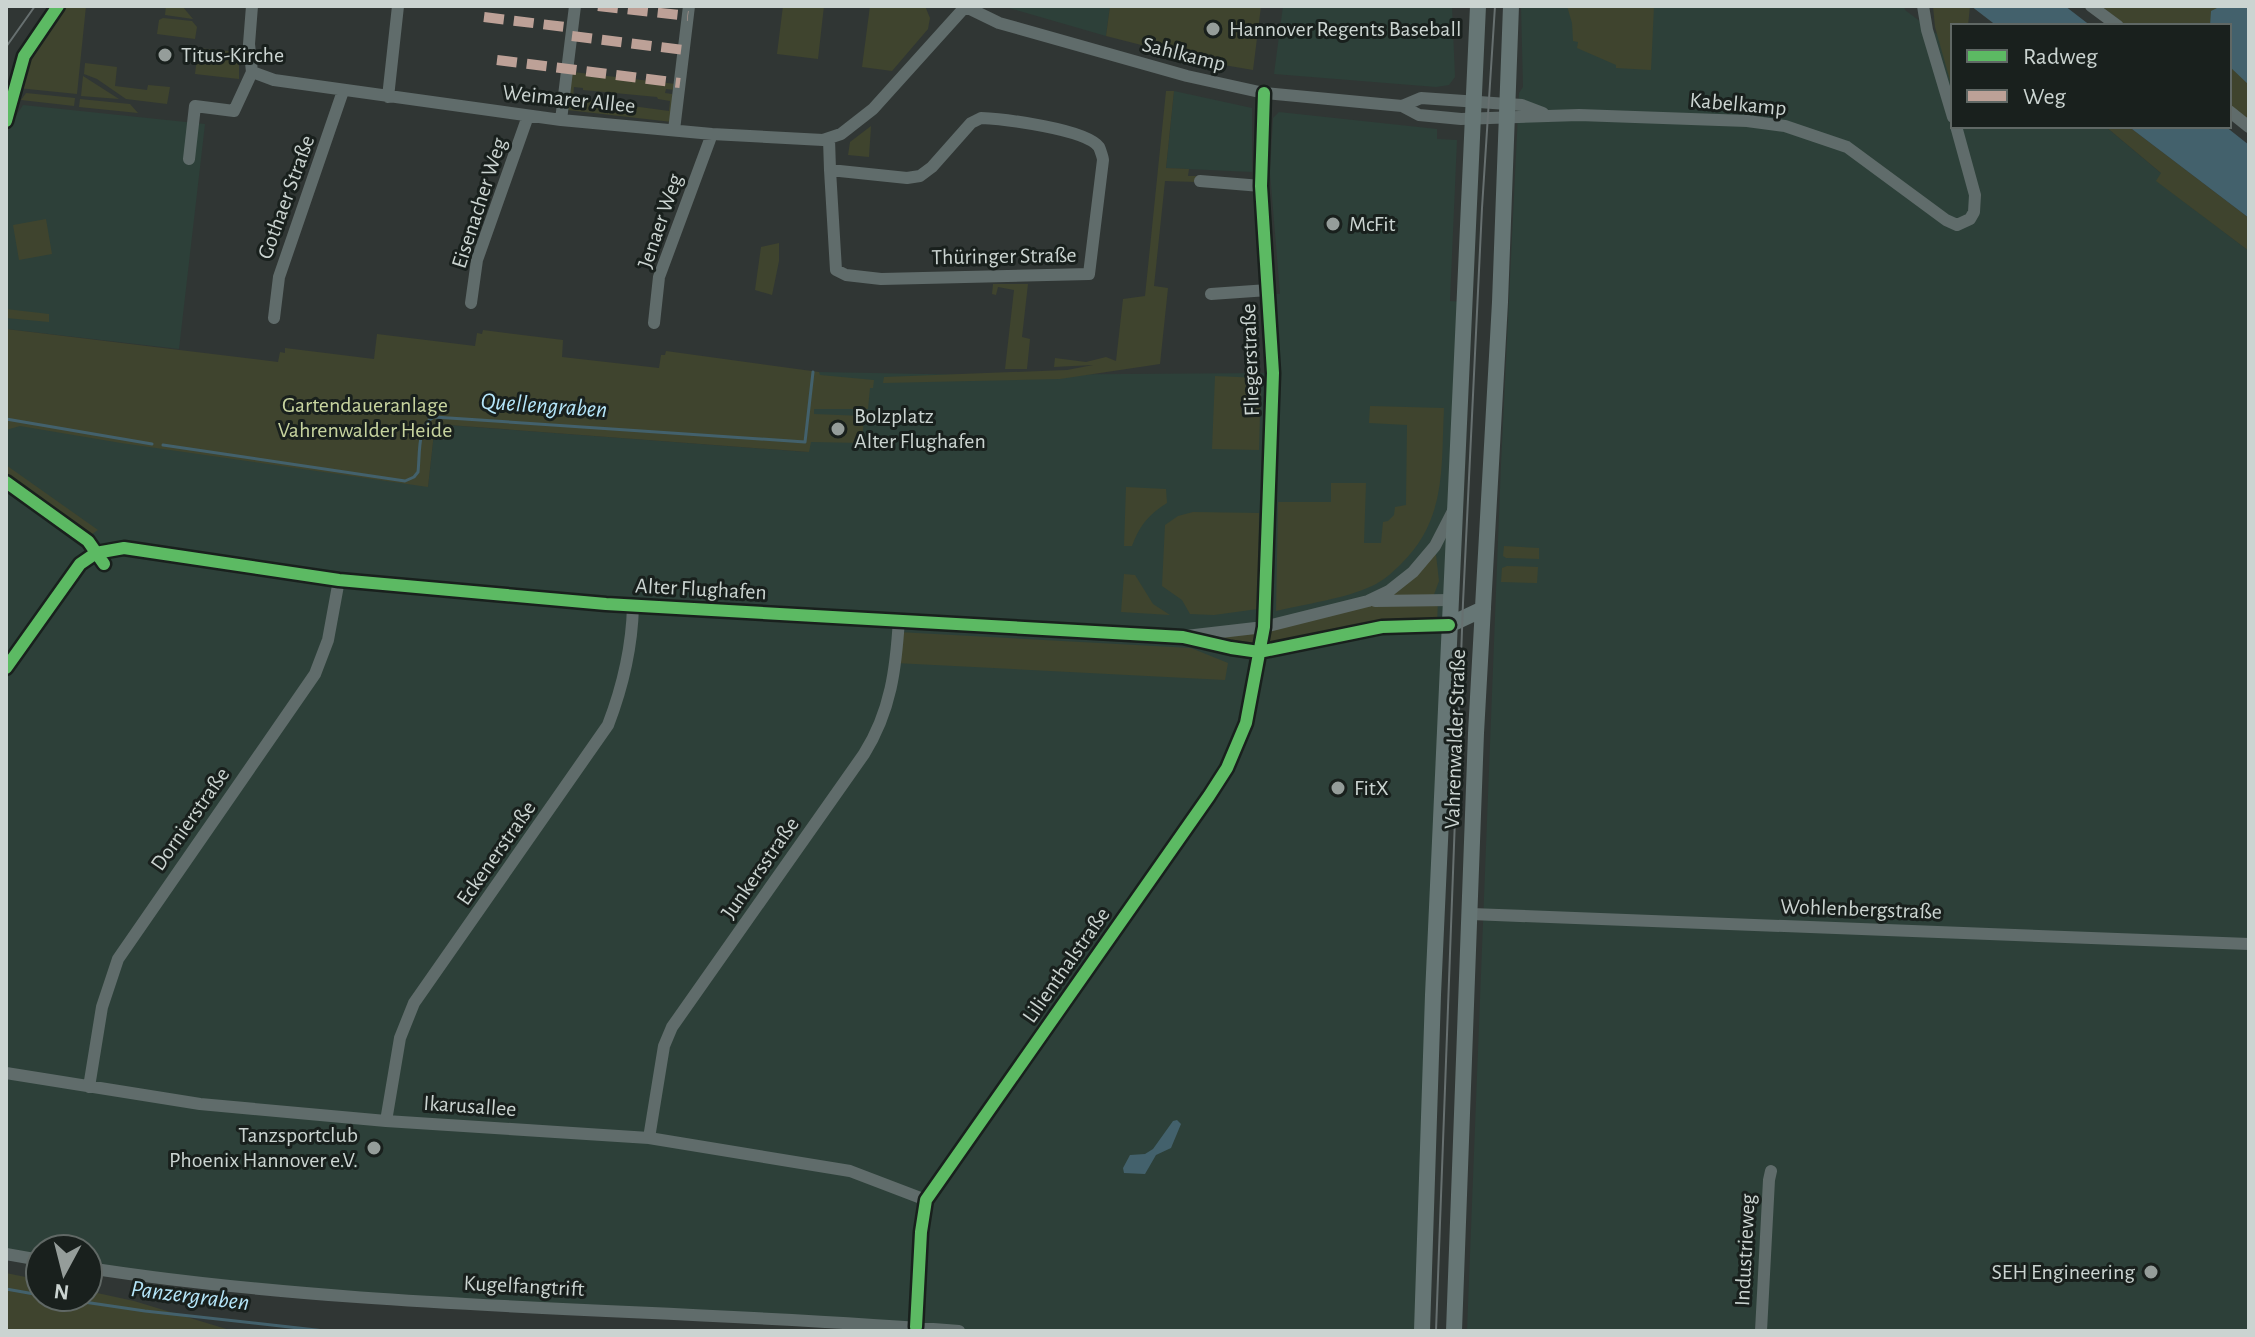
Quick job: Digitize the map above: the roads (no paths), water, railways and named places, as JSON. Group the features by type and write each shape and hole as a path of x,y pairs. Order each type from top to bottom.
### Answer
{"main road":[{"name":"Vahrenwalder Straße","path":"1422,1331 1449,625 1478,6"},
{"name":"Vahrenwalder Straße","path":"1454,1331 1476,733 1511,6"},
{"path":"1451,600 1483,609"},
{"path":"1449,625 1483,609"}],"street":[{"path":"189,159 195,106 234,111 252,72 249,44 252,6"},
{"path":"388,97 398,6"},
{"path":"561,120 575,6"},
{"path":"674,130 689,6"},
{"path":"1923,6 1951,110"},
{"path":"2091,6 2115,24"},
{"path":"829,139 841,134 873,109 964,7"},
{"name":"Sahlkamp","path":"964,7 999,23 1104,54 1264,93 1402,106 1419,115 1473,119 1508,110"},
{"name":"Weimarer Allee","path":"252,72 274,80 343,91 561,120 712,134 829,139"},
{"name":"Gothaer Straße","path":"274,318 279,277 343,91"},
{"name":"Fliegerstraße","path":"1264,93 1261,186 1273,373 1264,627"},
{"name":"Sahlkamp","path":"1402,106 1421,98 1475,101 1508,110"},
{"name":"Kabelkamp","path":"1508,110 1522,105 1544,114 1747,121 1785,126 1847,147 1957,225 1970,219 1974,212 1975,195 1957,128"},
{"path":"2231,113 2249,127"},
{"name":"Eisenacher Weg","path":"471,303 477,260 528,116"},
{"name":"Thüringer Straße","path":"829,139 830,170 833,262 836,270 846,275 881,279 1089,274 1103,160 1100,148 1081,135 998,118 981,118 971,123 932,167 920,176 907,178 830,170"},
{"name":"Jenaer Weg","path":"654,323 659,277 712,134"},
{"path":"1200,181 1261,186"},
{"name":"Fliegerstraße","path":"1211,294 1268,290"},
{"name":"Alter Flughafen","path":"1368,601 1402,582 1427,558 1454,508"},
{"name":"Alter Flughafen","path":"6,668 80,564 96,553 109,549 134,549 339,580 633,606 1183,637 1259,652 1382,627 1449,625"},
{"name":"Dornierstraße","path":"89,1087 102,1007 118,959 315,674 328,640 339,580"},
{"name":"Alter Flughafen","path":"1183,637 1264,627 1368,601 1451,600"},
{"name":"Eckenerstraße","path":"386,1121 400,1038 414,1003 608,725 621,691 630,647 633,606"},
{"name":"Junkersstraße","path":"649,1138 664,1046 672,1027 866,751 885,717 897,650 899,619"},
{"name":"Lilienthalstraße","path":"916,1327 921,1232 926,1200 1227,768 1246,723 1264,627"},
{"name":"Wohlenbergstraße","path":"1471,914 2249,944"},
{"name":"Ikarusallee","path":"6,1073 200,1104 386,1121 649,1138 810,1162 850,1171 926,1200"},
{"name":"Industrieweg","path":"1761,1331 1771,1171"},
{"name":"Kugelfangtrift","path":"104,1270 364,1297 959,1331"}],"water":[{"path":"1971,6 2065,6 2088,24 1994,24"},
{"path":"2221,6 2249,6 2249,85 2231,68 2231,24 2210,24 2211,11"},
{"path":"2131,128 2228,128 2249,145 2249,218"},
{"path":"1173,1121 1181,1124 1171,1148 1156,1155 1145,1174 1124,1173 1123,1168 1130,1155 1145,1154 1153,1149"}],"waterway":[{"name":"Quellengraben","path":"163,445 405,481 418,472 422,433 434,417 805,442 813,372"},
{"name":"Quellengraben","path":"6,419 152,444"},
{"name":"Panzergraben","path":"6,1289 24,1292"},
{"name":"Panzergraben","path":"104,1305 325,1331"}],"tram line":[{"path":"6,47 35,6"},
{"path":"1436,1331 1463,603 1495,6"}],"place":[{"name":"Hannover Regents Baseball","path":"1213,29"},
{"name":"Titus-Kirche","path":"165,55"},
{"name":"McFit","path":"1333,224"},
{"name":"Bolzplatz Alter Flughafen","path":"838,429"},
{"name":"FitX","path":"1338,788"},
{"name":"Tanzsportclub Phoenix Hannover e.V.","path":"374,1148"},
{"name":"SEH Engineering","path":"2151,1272"}],"park label":[{"name":"Gartendaueranlage Vahrenwalder Heide","path":"365,418"}]}
